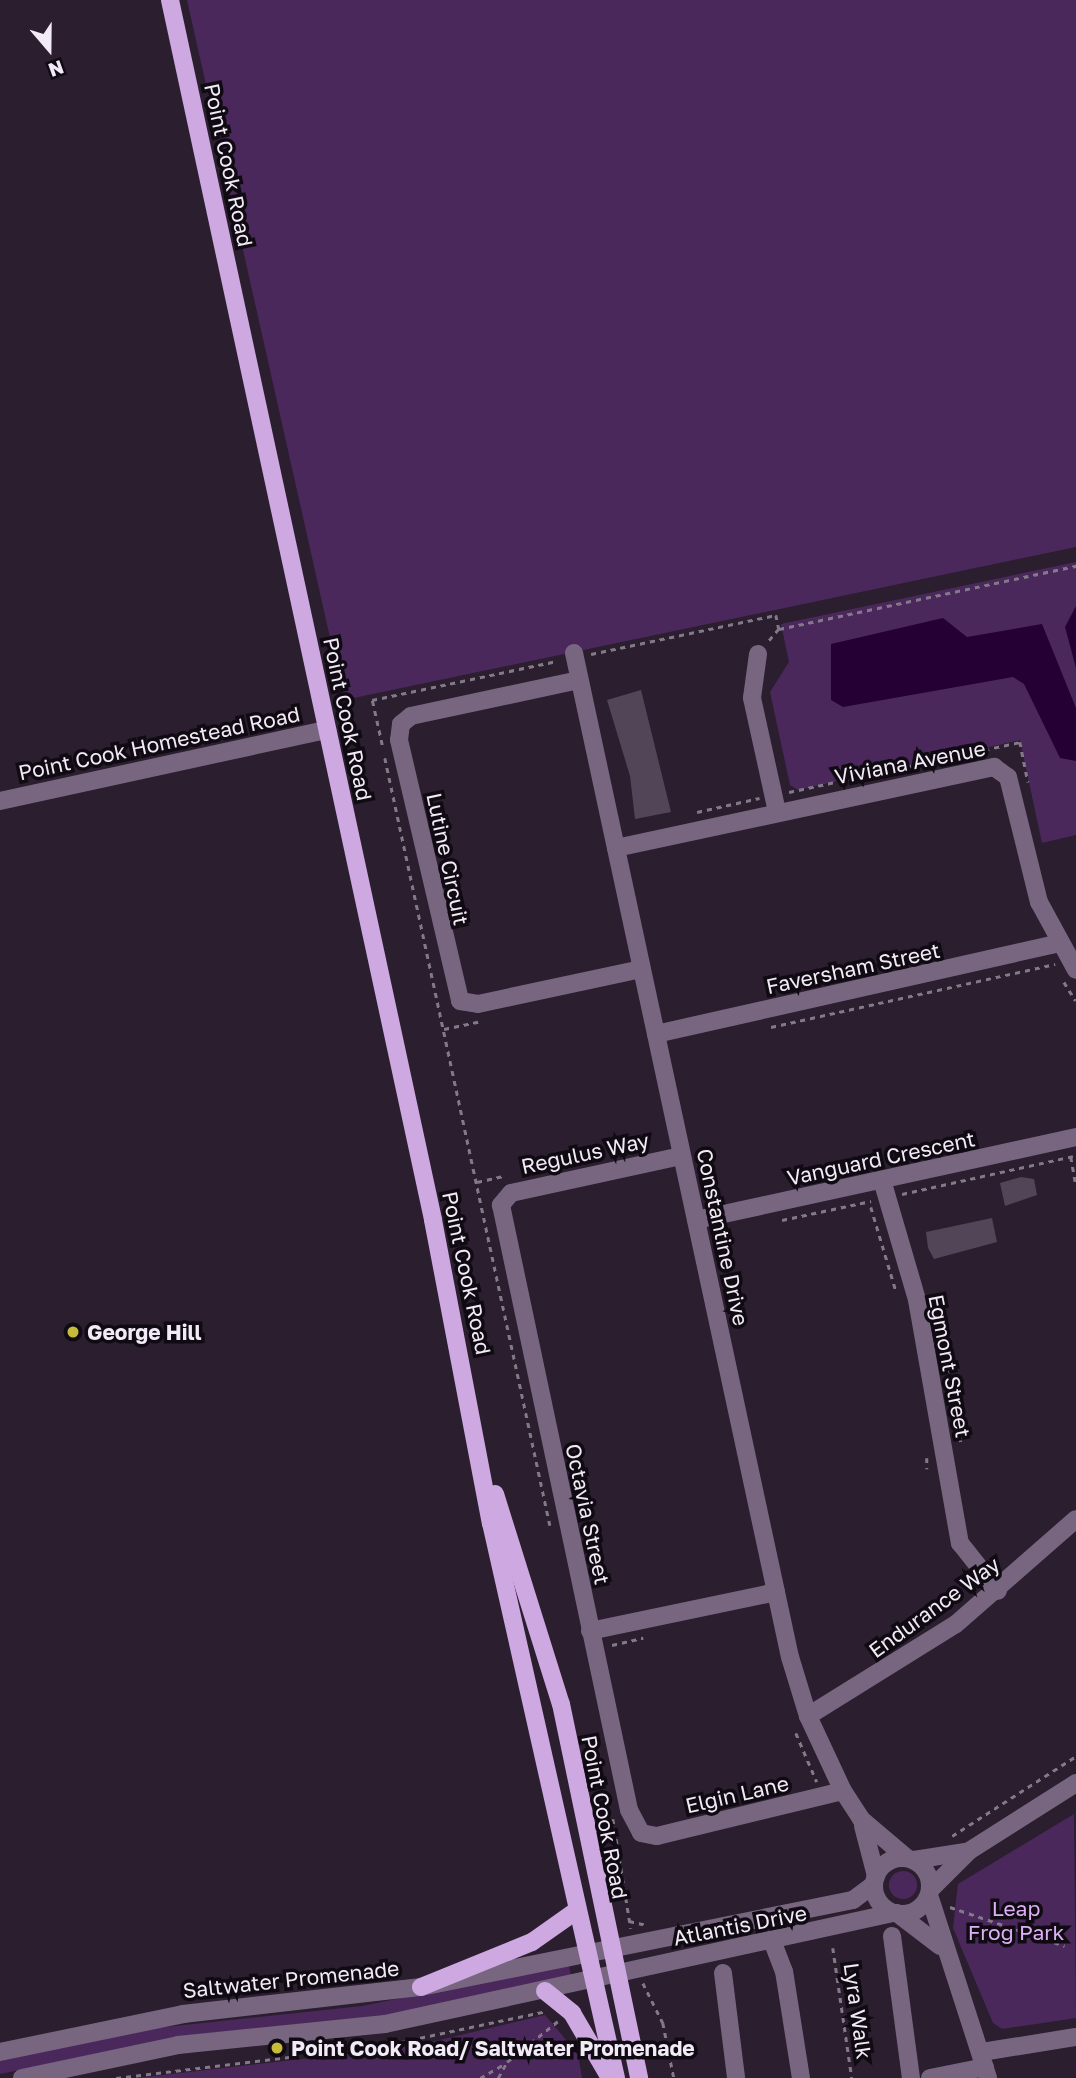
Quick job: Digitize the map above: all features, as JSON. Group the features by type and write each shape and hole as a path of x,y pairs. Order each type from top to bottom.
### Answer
{"main road":[{"name":"Point Cook Road","path":"170,0 480,1448 576,1911 595,1980 616,2078"},
{"name":"Point Cook Road","path":"480,1448 558,1694 639,2078"},
{"path":"422,1987 532,1942 576,1911"},
{"path":"545,1991 572,2012 610,2078"}],"street":[{"path":"758,654 752,698 777,812"},
{"name":"Constantine Drive","path":"574,655 776,1592 808,1716 843,1791 860,1819 875,1880"},
{"name":"Lutine Circuit","path":"579,680 411,716 400,728 402,753 460,1001 478,1004 641,969"},
{"name":"Point Cook Homestead Road","path":"0,801 327,730"},
{"name":"Viviana Avenue","path":"615,848 777,812 999,768 1011,785 1033,885 1068,956"},
{"name":"Faversham Street","path":"656,1034 1068,956"},
{"name":"Vanguard Crescent","path":"696,1220 1076,1137"},
{"name":"Regulus Way","path":"502,1201 517,1191 681,1156"},
{"name":"Egmont Street","path":"882,1180 917,1300 960,1543 998,1591"},
{"name":"Octavia Street","path":"502,1201 629,1811 641,1833"},
{"name":"Endurance Way","path":"808,1716 917,1651 998,1591 1076,1519"},
{"path":"590,1631 776,1592"},
{"path":"895,1913 913,1912 969,1852 1076,1783"},
{"name":"Elgin Lane","path":"641,1833 657,1836 843,1791"},
{"name":"Constantine Drive","path":"860,1819 910,1859"},
{"path":"943,1949 879,1902 875,1880 885,1864 969,1852"},
{"path":"910,1859 927,1872 943,1949 985,2066"},
{"name":"Atlantis Drive","path":"588,1952 611,1950 853,1900 875,1880"},
{"name":"Atlantis Drive","path":"595,1980 773,1943 895,1913"},
{"path":"892,1936 911,2078"},
{"path":"773,1943 784,1970 801,2078"},
{"name":"Saltwater Promenade","path":"0,2052 183,2014 422,1987 588,1952"},
{"path":"723,1973 736,2078"},
{"path":"22,2078 178,2045 384,2024 595,1980"},
{"path":"930,2078 985,2066 1076,2037"}],"path":[{"path":"758,654 779,629 1076,566"},
{"path":"551,1530 372,700 574,655 776,615 779,629"},
{"path":"769,1027 1053,966 1068,956"},
{"path":"1070,1157 1076,1184"},
{"path":"870,1201 898,1297"},
{"path":"927,1455 927,1469"},
{"path":"947,1839 1076,1756"},
{"path":"612,1815 635,1945"},
{"path":"950,1907 1065,1946"},
{"path":"629,1921 650,1925"},
{"name":"Lyra Walk","path":"833,1948 852,2078"},
{"path":"640,1970 645,1990 663,2023 674,2078"},
{"path":"636,1992 645,1990"},
{"path":"480,2078 507,2062 567,2015"},
{"path":"498,2078 507,2062"}],"green space":[{"path":"187,0 1076,0 1076,547 344,700"},
{"path":"1076,562 1076,835 1042,843 1020,740 798,790 790,785 770,692 789,662 781,624"},
{"name":"Leap Frog Park","path":"1074,1814 1076,2018 1002,2029 993,2023 953,1928 958,1884"},
{"path":"903,1871 913,1875 917,1885 913,1895 903,1899 893,1895 889,1885 893,1875"},
{"path":"557,1966 569,1966 571,1976 396,2014 183,2036 0,2074 0,2061 147,2029 362,2006"},
{"path":"545,2015 578,2054 582,2078 137,2078 414,2046"}],"shaded area":[{"path":"1076,606 1076,668 1065,627"},
{"path":"943,618 967,637 1042,624 1076,708 1076,761 1060,758 1024,684 1013,677 843,707 831,700 831,644"}],"building":[{"path":"641,690 671,812 635,819 630,776 607,700"},
{"path":"1021,1177 1034,1179 1037,1195 1005,1206 1000,1183"},
{"path":"992,1218 997,1242 934,1259 928,1248 926,1232"}],"place":[{"name":"George Hill","path":"73,1332"},
{"name":"Point Cook Road/ Saltwater Promenade","path":"277,2048"}]}
